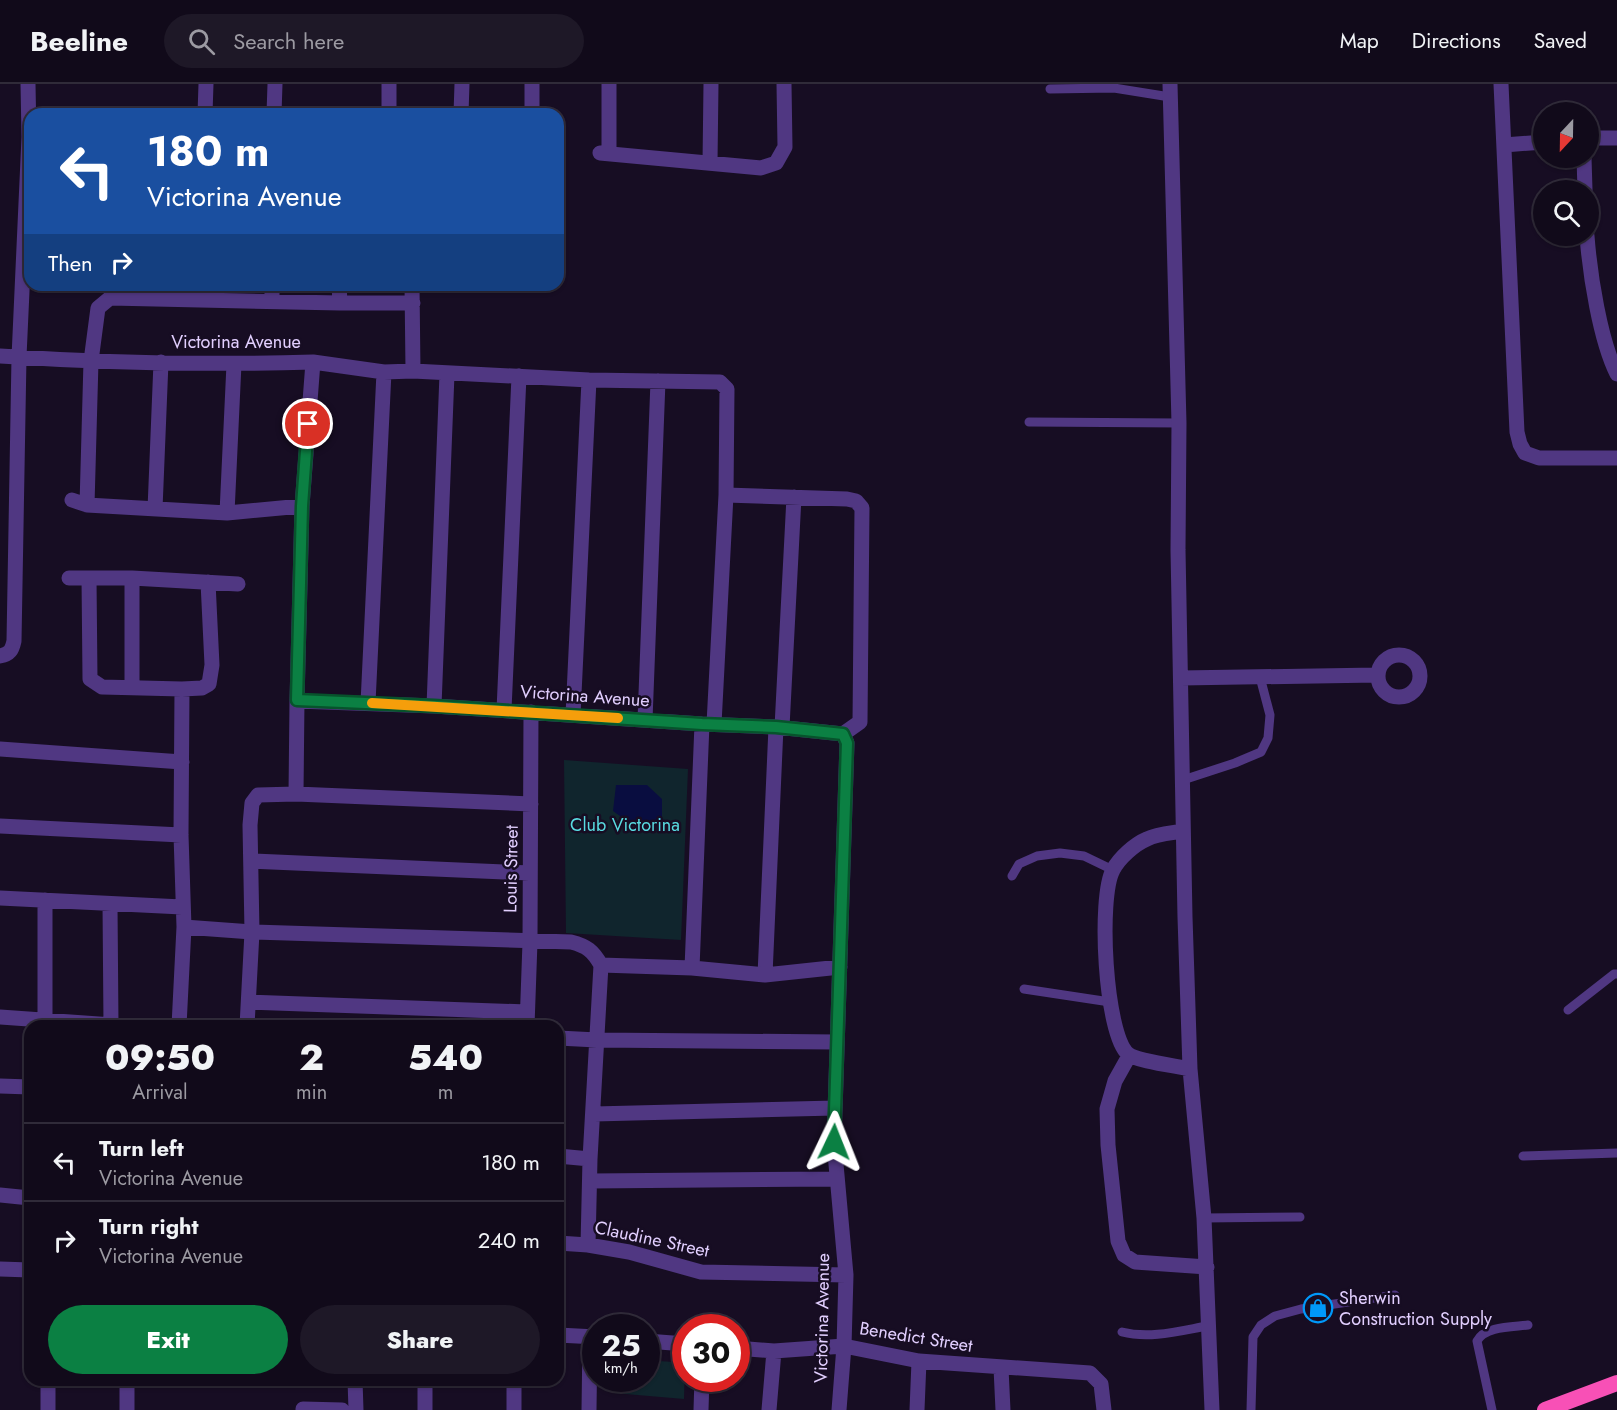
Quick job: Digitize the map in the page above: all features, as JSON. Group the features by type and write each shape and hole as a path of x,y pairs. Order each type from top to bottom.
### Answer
{"highway":[{"path":"1545,1410 1617,1383"}],"street":[{"path":"28,84 29,108"},
{"path":"205,108 206,84"},
{"path":"274,108 275,84"},
{"path":"389,84 389,108"},
{"path":"462,84 462,108"},
{"path":"532,84 532,108"},
{"path":"609,84 605,154 761,168 776,163 785,147 784,84"},
{"path":"710,163 711,84"},
{"path":"1501,84 1517,432 1520,444 1525,453 1539,458 1617,458"},
{"path":"1170,91 1179,423 1178,550 1190,1069 1204,1218 1212,1410"},
{"path":"1599,138 1617,138"},
{"path":"1504,145 1533,143"},
{"path":"1588,246 1597,309 1617,374"},
{"path":"0,656 8,654 14,640 19,357 24,272"},
{"path":"272,291 272,302"},
{"path":"339,291 340,303"},
{"path":"412,291 413,371"},
{"path":"302,506 227,513 80,502 91,361 98,308 110,298 171,292 272,302 413,303"},
{"name":"Victorina Avenue","path":"0,356 91,361 234,364 313,362 302,506 297,700 779,727 843,734 847,743 834,1142 846,1275 839,1410"},
{"path":"155,509 161,362"},
{"path":"313,362 384,372 413,371 589,380 720,382 727,389 726,495 692,968"},
{"path":"227,513 234,364"},
{"path":"368,703 384,372"},
{"path":"434,706 447,374"},
{"path":"504,710 519,376"},
{"path":"573,715 589,380"},
{"path":"645,720 658,381"},
{"path":"726,495 848,499 856,501 862,508 860,722 843,734"},
{"path":"765,975 794,497"},
{"path":"69,578 132,578 238,584"},
{"path":"89,578 90,679 102,687 182,689 202,688 209,684 213,665 208,582"},
{"path":"132,578 132,686"},
{"path":"1181,678 1377,675"},
{"path":"179,1020 184,927 181,835 182,689"},
{"path":"296,794 297,700"},
{"name":"Louis Street","path":"527,1019 530,942 531,712"},
{"path":"0,749 182,762"},
{"path":"248,1020 252,932 250,825 252,803 258,795 296,794 531,804"},
{"path":"0,826 181,835"},
{"path":"1183,831 1147,838 1122,857 1113,870 1106,891 1104,935 1110,1002 1122,1048 1129,1056 1190,1069"},
{"path":"250,861 529,873"},
{"path":"0,898 182,907"},
{"path":"0,1017 45,1020 45,900"},
{"path":"110,904 111,1020"},
{"path":"184,927 252,932 571,942 592,951 601,965 590,1159 588,1245"},
{"path":"601,965 692,968 765,975 840,967"},
{"path":"249,1002 527,1019"},
{"path":"564,1038 837,1042"},
{"path":"1129,1056 1115,1081 1107,1109 1108,1145 1118,1241 1124,1255 1136,1262 1207,1267"},
{"path":"0,1086 24,1088"},
{"path":"594,1114 835,1108"},
{"path":"564,1157 590,1159"},
{"path":"591,1181 837,1179"},
{"path":"0,1195 24,1197"},
{"name":"Claudine Street","path":"564,1243 628,1252 701,1272 846,1275"},
{"path":"0,1269 24,1270"},
{"path":"564,1335 582,1336"},
{"name":"Benedict Street","path":"750,1349 774,1351 844,1346 920,1361 1090,1373 1101,1384 1104,1410"},
{"path":"769,1410 774,1351"},
{"path":"916,1410 920,1361"},
{"path":"1000,1368 1003,1410"},
{"path":"48,1386 48,1410"},
{"path":"127,1386 127,1410"},
{"path":"355,1386 356,1410"},
{"path":"425,1410 426,1386"},
{"path":"514,1386 514,1410"},
{"path":"589,1410 590,1392"},
{"path":"701,1410 702,1392"},
{"path":"303,1409 342,1410"}],"lane":[{"path":"1050,89 1114,88 1170,91"},
{"path":"1029,422 1179,423"},
{"path":"1183,780 1261,752 1269,738 1270,715 1260,676"},
{"path":"1012,876 1019,864 1037,856 1060,853 1084,856 1113,870"},
{"path":"1568,1010 1600,984 1617,974"},
{"path":"1024,989 1110,1002"},
{"path":"1523,1156 1617,1153"},
{"path":"1204,1218 1300,1217"},
{"path":"1251,1410 1253,1337 1261,1325 1275,1316 1301,1309 1395,1295"},
{"path":"1492,1410 1477,1341 1480,1335 1486,1332 1527,1325"},
{"path":"1122,1332 1135,1335 1162,1334 1207,1326"}],"green space":[{"name":"Club Victorina","path":"564,760 688,769 681,940 566,933"},
{"path":"660,1361 672,1362 672,1392 684,1392 684,1399 614,1393 660,1392"}],"shaded area":[{"path":"616,785 647,785 662,799 662,826 631,824 613,811"}],"slow traffic":[{"path":"372,703 618,718"}],"place":[{"name":"Sherwin Construction Supply","path":"1318,1308"}],"route":[{"path":"308,424 302,506 297,700 776,727 843,734 847,743 834,1142"}]}
